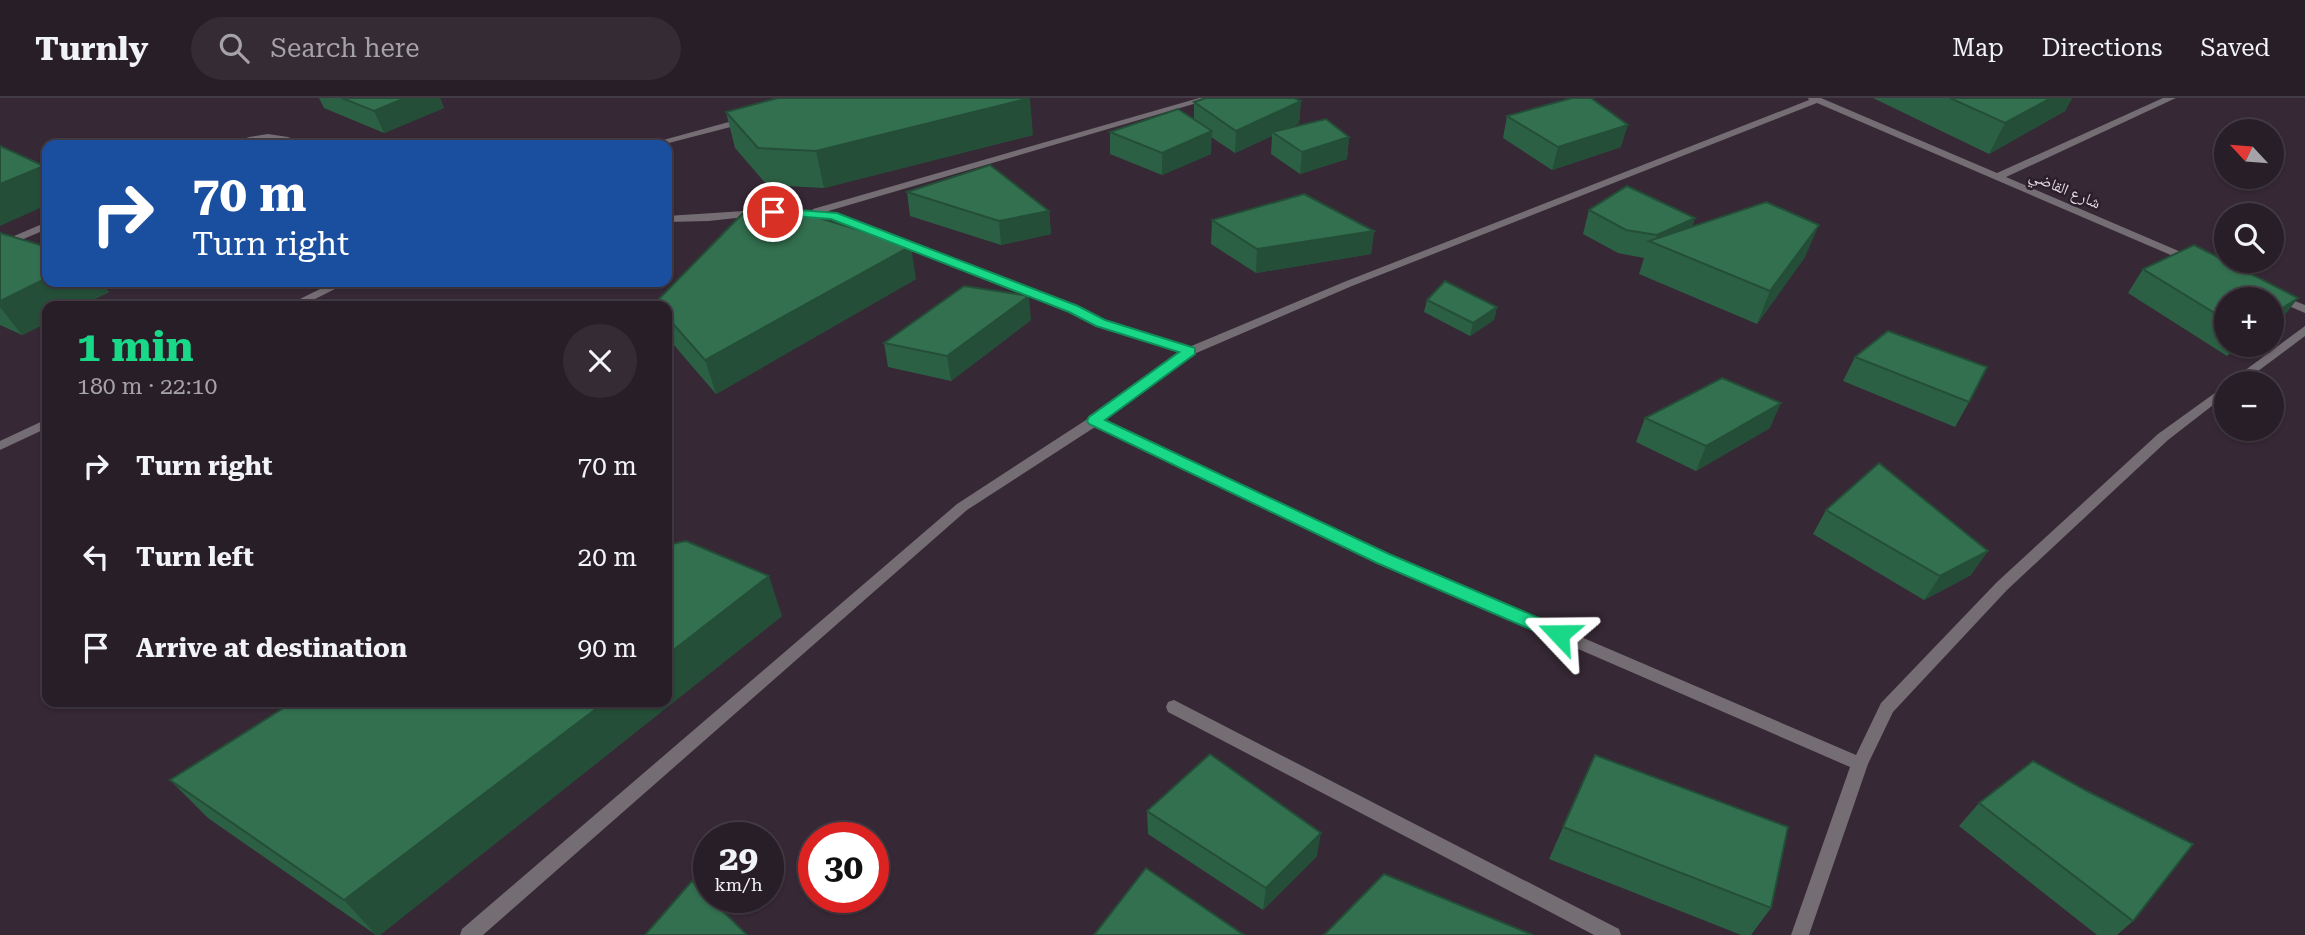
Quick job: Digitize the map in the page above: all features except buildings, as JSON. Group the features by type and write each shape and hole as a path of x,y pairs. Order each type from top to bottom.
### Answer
{"street":[{"path":"813,213 1209,98"},
{"path":"1997,177 2171,98"},
{"path":"469,935 962,507 1094,421 1190,351 1348,284 1815,99"},
{"name":"شارع القاضي","path":"1815,99 2202,265"},
{"path":"669,140 755,118"},
{"path":"250,140 262,136 276,136 288,140"},
{"path":"672,219 773,212 833,216 1074,309 1101,323 1190,351"},
{"path":"0,246 42,227"},
{"path":"303,301 332,287"},
{"path":"2284,300 2305,309"},
{"path":"2250,371 2305,330"},
{"path":"1800,935 1860,764 1887,708 2002,586 2163,437 2214,398"},
{"path":"1094,421 1383,558 1860,764"},
{"path":"0,446 42,425"},
{"path":"1174,707 1612,935"}],"route":[{"path":"773,212 833,216 1074,309 1101,323 1190,351 1094,421 1383,558 1559,634"}]}
